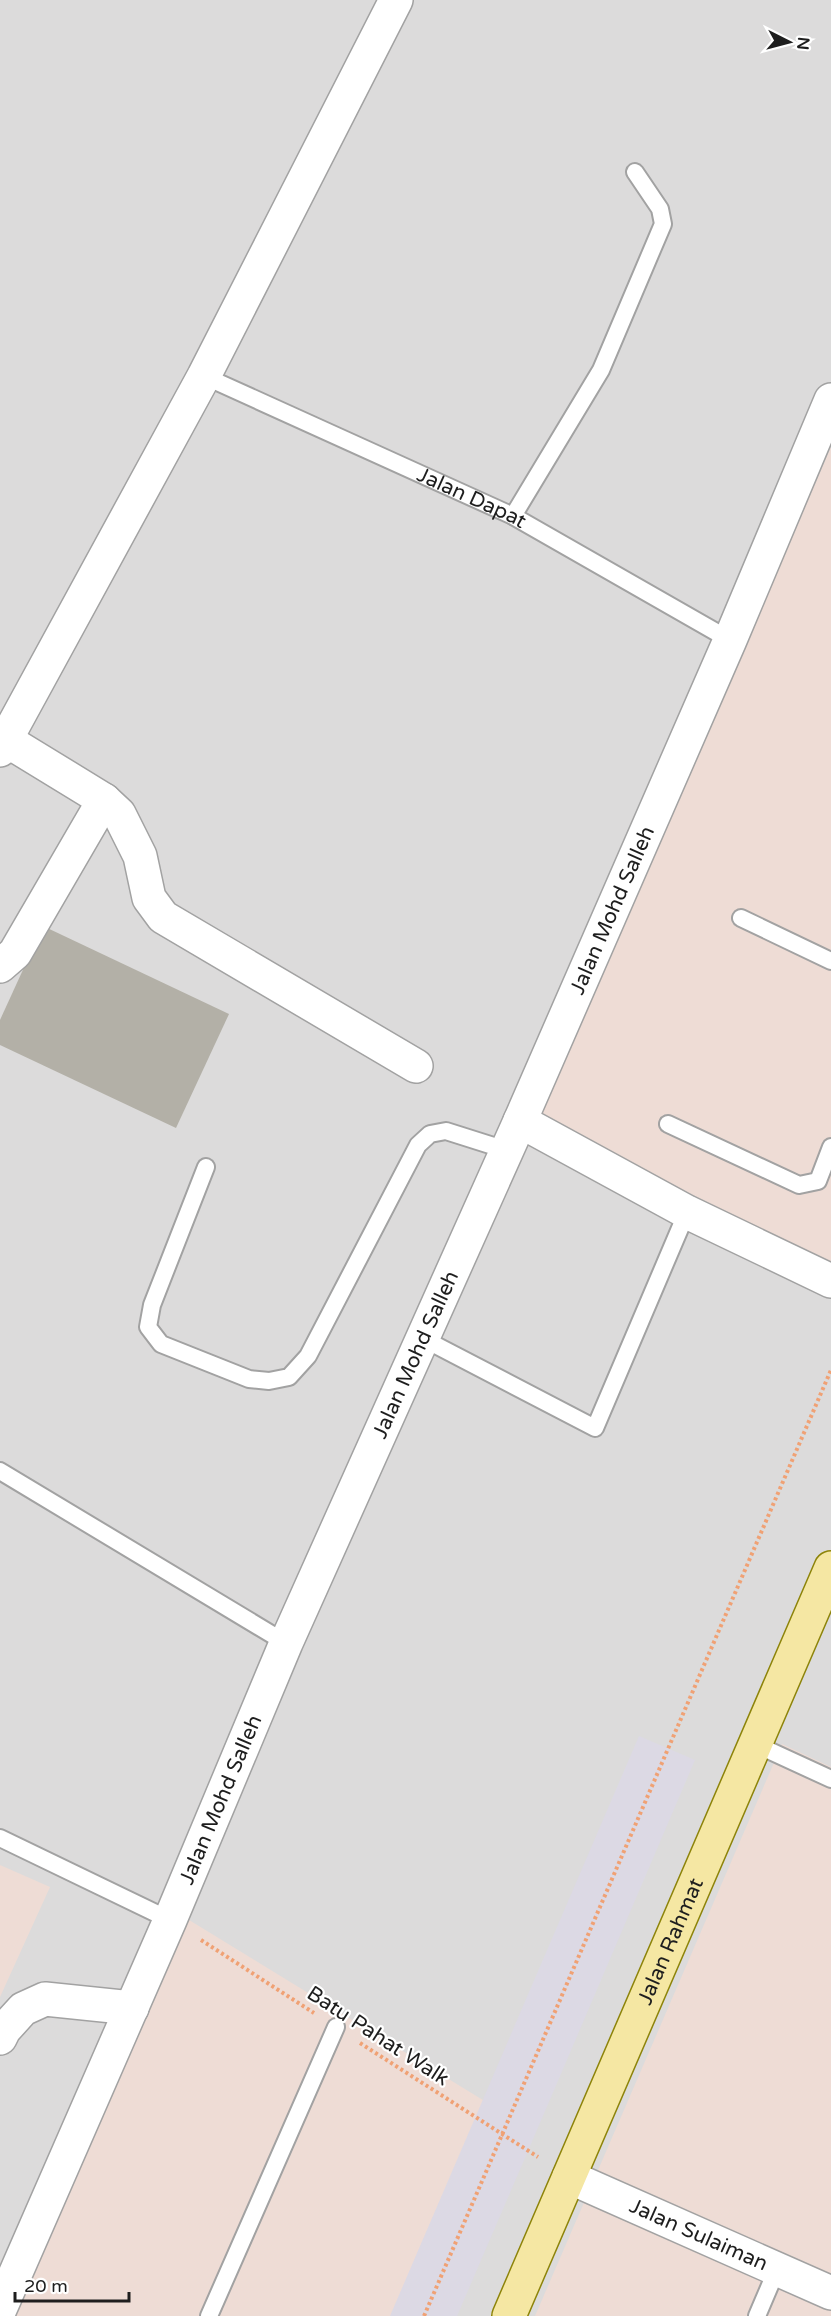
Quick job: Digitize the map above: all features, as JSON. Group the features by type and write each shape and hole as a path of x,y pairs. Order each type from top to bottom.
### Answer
{"main road":[{"name":"Jalan Rahmat","path":"509,2316 831,1568"}],"street":[{"path":"396,0 204,376 3,745 104,800 120,814 140,856 149,898 163,917 416,1066"},
{"name":"Jalan Mohd Salleh","path":"0,2309 170,1920 286,1643 513,1136 730,640 831,400"},
{"path":"0,966 15,954 104,800"},
{"path":"513,1136 687,1212 831,1281"},
{"path":"0,2038 4,2030 23,2009 45,1999 132,2007"},
{"name":"Jalan Sulaiman","path":"569,2177 831,2293"}],"lane":[{"path":"513,516 601,370 663,224 660,209 635,171"},
{"name":"Jalan Dapat","path":"204,376 513,516 730,640"},
{"path":"741,918 831,961"},
{"path":"668,1124 799,1185 818,1181 831,1147"},
{"path":"206,1167 152,1305 148,1327 161,1344 249,1379 269,1382 289,1377 308,1356 417,1145 430,1134 446,1131 513,1136"},
{"path":"422,1338 595,1428 687,1212"},
{"path":"0,1471 286,1643"},
{"path":"755,1744 831,1779"},
{"path":"0,1838 170,1920"},
{"path":"209,2316 336,2027"},
{"path":"757,2316 777,2269"}],"path":[{"path":"424,2316 831,1370"},
{"name":"Batu Pahat Walk","path":"170,1920 569,2177"}],"shaded area":[{"path":"0,0 831,0 831,2316 0,2316"},
{"path":"831,447 831,1266 539,1116"},
{"path":"639,1736 695,1760 528,2151 457,2316 390,2316"},
{"path":"782,1744 831,1767 831,2316 535,2316"},
{"path":"0,1865 50,1887 0,1997"},
{"path":"163,1904 491,2105 401,2316 0,2316"}],"building":[{"path":"43,926 229,1014 176,1128 0,1045 0,1020"}]}
